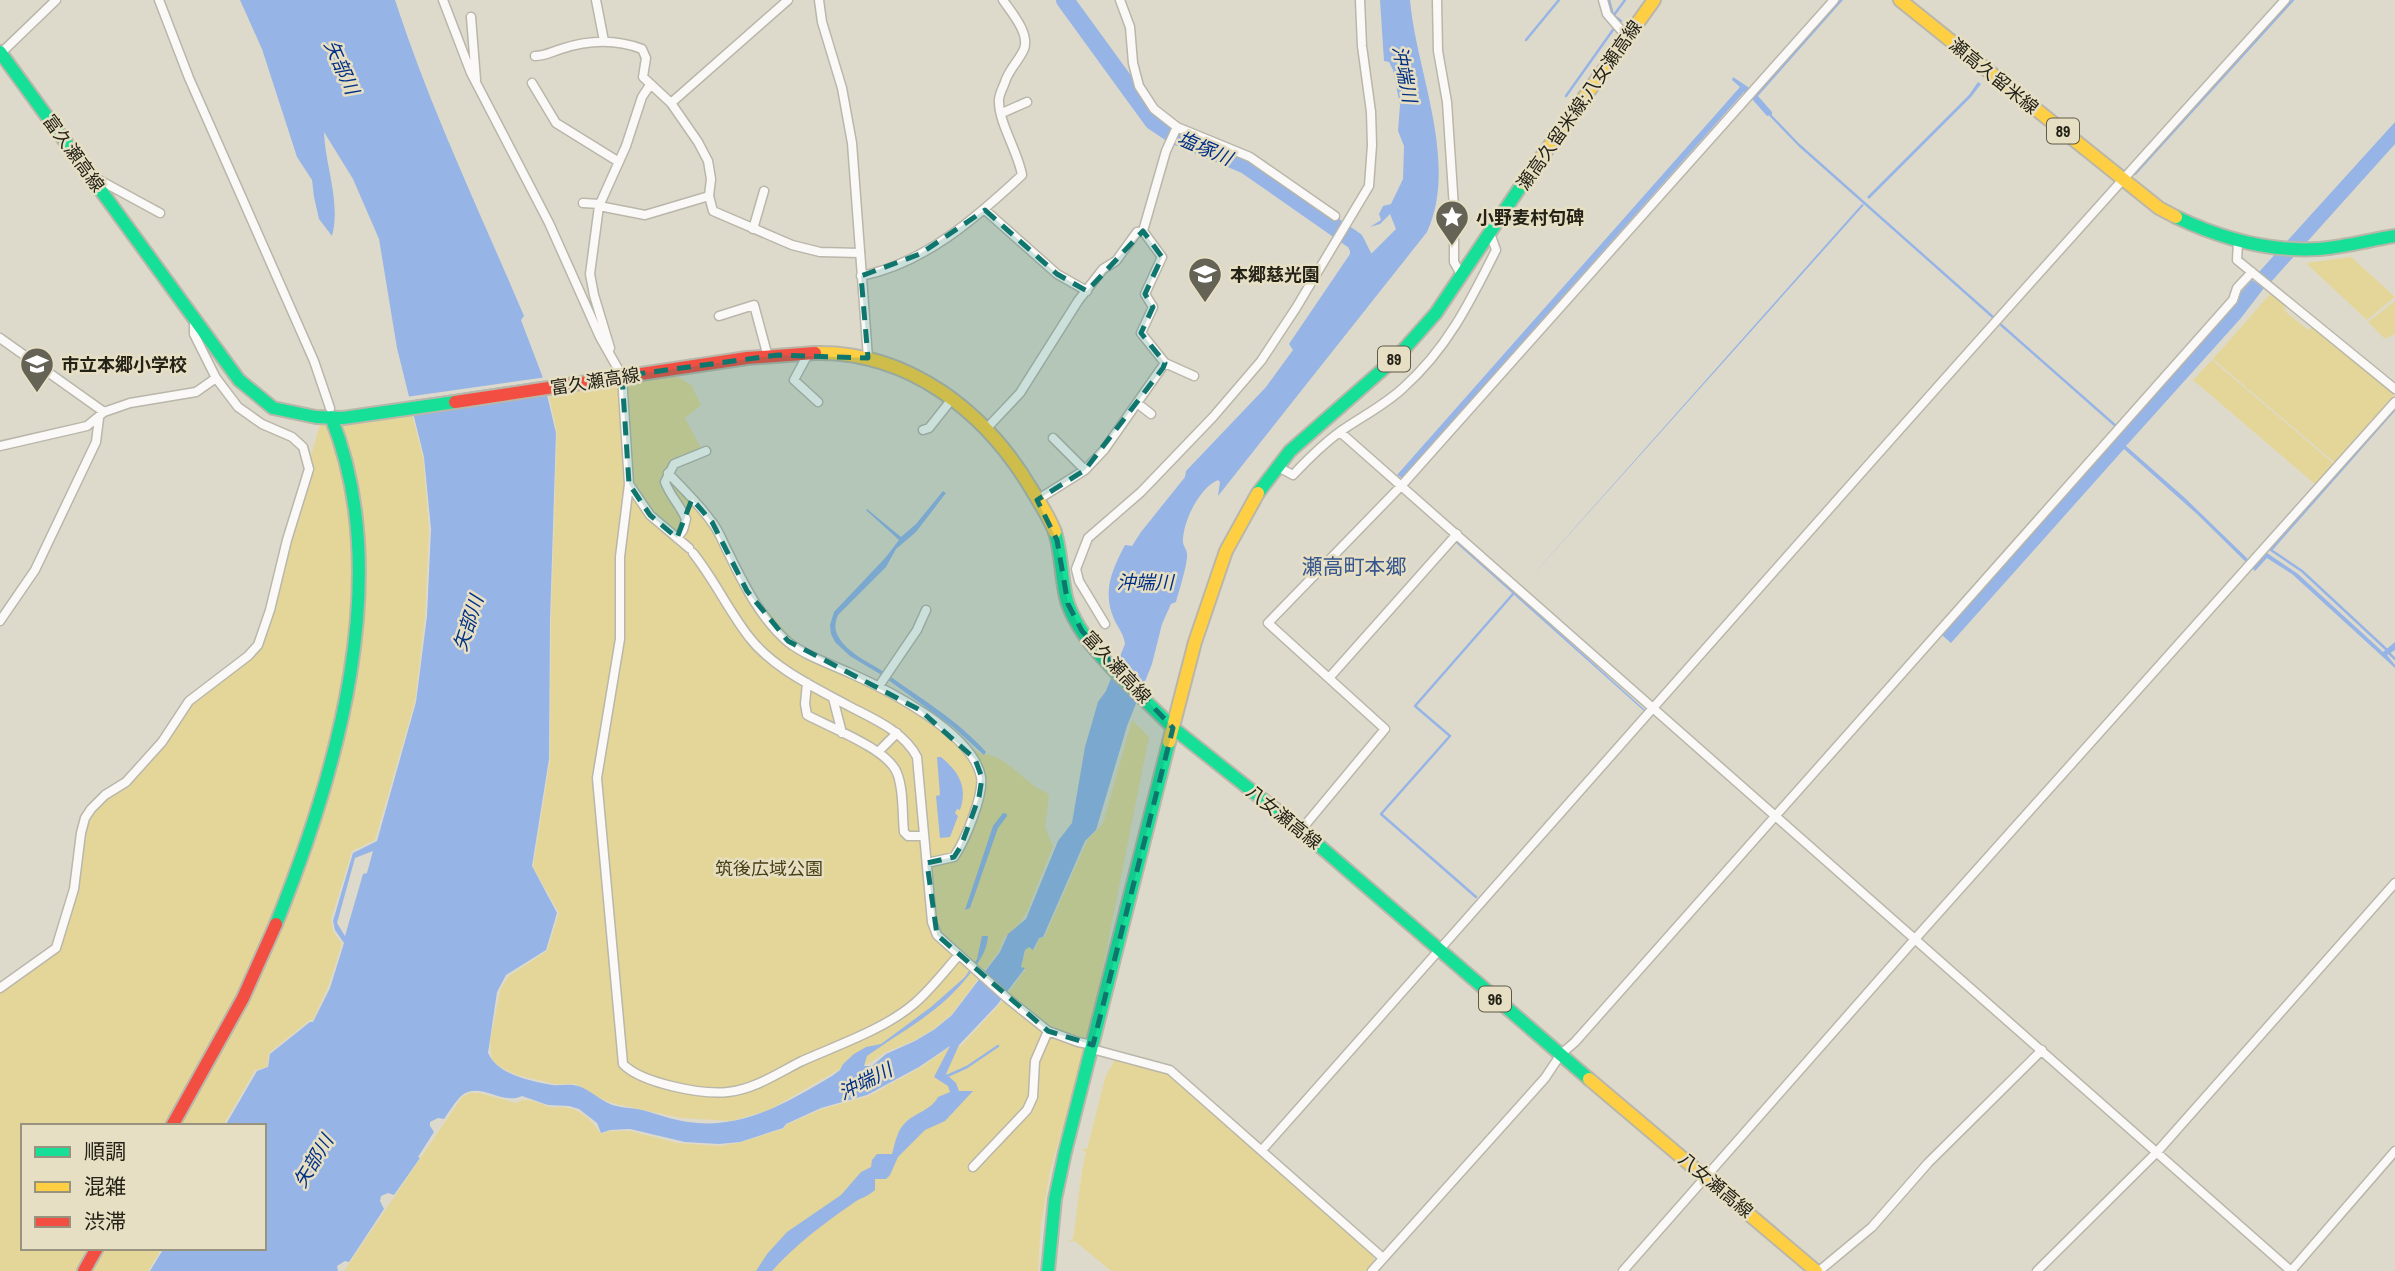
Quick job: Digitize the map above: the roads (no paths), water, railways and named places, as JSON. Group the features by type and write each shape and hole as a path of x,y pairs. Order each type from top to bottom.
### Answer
{"main road":[{"name":"瀬高久留米線;八女瀬高線","path":"1173,728 1195,642 1226,551 1259,491 1290,451 1398,356 1436,313 1554,136 1654,0"},
{"name":"瀬高久留米線","path":"1900,0 2159,208 2183,221 2238,242 2303,249 2319,249 2395,236"},
{"name":"富久瀬高線","path":"0,52 239,380 273,408 290,413 335,414 768,357 822,353 868,358 913,374 952,399 987,428 1013,460 1054,532 1068,604 1082,631 1173,728"},
{"path":"173,1124 225,1035 258,968 310,833 339,734 357,620 358,549 354,501 335,414"},
{"path":"1048,1271 1055,1199 1173,728"},
{"name":"八女瀬高線","path":"1173,728 1301,830 1439,951 1818,1271"},
{"path":"84,1271 96,1250"}],"street":[{"path":"0,52 56,0"},
{"path":"159,0 335,414"},
{"path":"443,0 475,82 549,223 600,337 622,376 629,484 620,557 620,639 597,778 622,1064 636,1073 684,1091 728,1092 761,1083 894,1018 932,987 958,956"},
{"path":"596,0 604,41"},
{"path":"671,103 788,0"},
{"path":"819,0 822,22 842,88 852,143 868,358"},
{"path":"861,276 876,273 920,254 985,210 1022,175 998,102 1009,71 1024,50 1026,41 1003,0"},
{"path":"1120,0 1130,27 1133,63 1139,86 1154,109 1177,127 1250,157 1335,216"},
{"path":"1105,624 1079,581 1076,569 1088,538 1141,492 1213,417 1261,361 1369,186 1371,112 1362,46 1360,0"},
{"path":"1437,0 1438,51 1447,102 1454,262 1462,276"},
{"path":"1603,0 1607,15 1627,37"},
{"path":"1301,830 1385,729 1268,623 1402,485 1834,0"},
{"path":"1262,1150 2122,179 2285,0"},
{"path":"471,17 475,82"},
{"path":"535,56 545,56 560,49 604,41 625,42 642,49 646,58 643,77 671,103 708,161 711,179 709,196 713,211 792,245 820,252 860,253"},
{"path":"531,83 556,123 619,162"},
{"path":"613,357 590,274 600,205 619,162 642,97 650,85"},
{"path":"1002,113 1027,102"},
{"path":"1143,231 1166,151 1177,127"},
{"path":"89,174 160,213"},
{"path":"753,229 764,191"},
{"path":"583,203 645,215 709,196"},
{"path":"985,210 1058,274 1087,291"},
{"path":"987,428 1020,393 1078,301 1103,269 1116,261 1137,232 1143,231"},
{"path":"1143,231 1162,257 1145,294 1153,307 1141,333 1165,363 1194,376"},
{"path":"1278,467 1293,475 1315,451 1401,390 1433,358 1457,326 1496,250 1490,233"},
{"path":"2238,242 2237,260 2395,388"},
{"path":"1372,1271 2234,300 2237,288 2252,272"},
{"path":"719,316 754,305 768,357"},
{"path":"0,988 56,948 74,890 81,832 91,809 106,794 126,782 162,741 189,701 248,656 258,645 263,633 309,469 303,447 292,437 262,424 238,407 216,378 194,334 194,320"},
{"path":"0,338 101,415"},
{"path":"808,354 794,380 818,402"},
{"path":"1037,500 1085,470 1104,450 1165,363"},
{"path":"0,446 88,426 101,415 130,403 196,392 216,378"},
{"path":"923,430 929,428 952,399"},
{"path":"1137,402 1151,414"},
{"path":"1622,1271 2395,402"},
{"path":"0,621 35,570 96,442 101,415"},
{"path":"1340,432 2291,1271 2395,1152"},
{"path":"1053,438 1085,470"},
{"path":"677,538 687,519 682,509 670,497 665,482 674,464 706,451"},
{"path":"668,473 712,522 747,591 788,642 879,686 920,710 967,749 975,760 982,778 979,797 961,846 954,857 927,863"},
{"path":"629,484 650,515 691,550 708,571 749,638 765,654 807,683 897,733 911,745 917,757 932,922 937,935 958,956 1048,1031 1170,1070 1383,1258"},
{"path":"1329,678 1457,534"},
{"path":"1064,581 1081,555"},
{"path":"879,686 917,629 926,610"},
{"path":"807,683 804,704 807,715 878,752 894,766 899,776 904,832 908,836 924,836"},
{"path":"833,698 842,733"},
{"path":"878,752 897,733"},
{"path":"2038,1271 2157,1152 2395,883"},
{"path":"973,1167 1027,1110 1033,1097 1035,1061 1048,1031"},
{"path":"1818,1271 1872,1227 1928,1163 2042,1050"}],"water":[{"path":"240,0 395,0 440,120 524,316 521,320 543,378 556,433 549,759 532,866 557,913 546,950 506,975 497,992 488,1053 499,1067 507,1072 552,1085 579,1086 616,1106 682,1121 728,1122 782,1104 832,1076 854,1054 866,1047 881,1044 931,1007 965,977 977,959 982,936 988,936 981,957 957,989 921,1020 867,1056 864,1066 872,1066 886,1054 935,1029 952,1015 1000,952 1008,934 1026,919 1058,841 1072,823 1085,747 1098,702 1106,691 1125,644 1110,609 1109,590 1116,563 1125,545 1132,546 1185,477 1186,471 1266,387 1293,350 1289,344 1350,254 1350,242 1355,235 1364,250 1371,254 1396,229 1390,214 1380,224 1370,227 1381,220 1379,214 1383,206 1391,204 1403,179 1404,146 1398,131 1400,105 1393,70 1389,62 1384,61 1380,0 1410,0 1437,147 1439,176 1436,205 1427,232 1218,496 1218,480 1204,490 1193,507 1183,535 1187,558 1176,602 1171,604 1162,624 1152,664 1127,726 1096,830 1085,841 1043,937 1039,938 1033,950 1029,947 1025,950 1021,967 1025,968 997,1005 959,1045 946,1074 956,1083 959,1091 973,1091 945,1121 925,1130 898,1157 886,1179 875,1179 875,1190 820,1227 772,1271 756,1271 787,1232 841,1195 861,1172 871,1167 877,1154 892,1154 903,1125 932,1105 938,1097 950,1092 948,1086 934,1077 950,1046 919,1067 867,1095 821,1108 786,1124 783,1128 740,1142 685,1142 630,1129 601,1133 597,1123 579,1109 548,1105 522,1096 507,1098 483,1092 468,1092 459,1098 444,1119 438,1118 430,1122 434,1132 418,1157 420,1158 394,1195 388,1193 381,1196 384,1209 349,1262 345,1261 337,1266 338,1271 150,1271 163,1250 266,1250 266,1124 226,1124 257,1071 268,1067 270,1054 313,1022 330,988 344,943 335,930 333,921 353,853 377,841 416,702 427,616 431,529 424,457 397,348 379,239 353,179 324,132 335,210 332,236 319,219 312,180 297,157 262,49","holes":["373,851 367,873 363,874 345,936 337,923 355,858"]},
{"path":"1840,0 1843,0 1758,96 1772,115 1767,116 1744,92 1402,478 1397,475 1740,87 1732,80 1733,77 1757,93"},
{"path":"1978,82 1981,84 1971,97 1869,199 1867,197 1969,95"},
{"path":"2395,122 2395,144 2271,282 2259,272"},
{"path":"1862,204 1864,205 1524,585"},
{"path":"2252,280 2264,288 2241,318 2126,446 2254,565 2267,553 2298,574 2383,652 2395,642 2395,650 2387,655 2395,668 2292,574 2267,558 2255,571 2198,515 2124,449 1951,643 1942,635 2231,309"},
{"path":"943,491 946,493 916,532 896,549 886,567 838,615 835,628 847,647 950,719 975,740 986,752 984,755 953,727 880,674 850,656 835,642 831,634 830,625 834,612 899,540 866,510 901,537 916,524"},
{"path":"1458,541 1645,710 1456,543"},
{"path":"937,757 941,757 953,768 960,780 963,794 960,810 957,809 955,813 958,816 950,837 940,838 936,796 940,795"},
{"path":"1003,813 1007,816 998,828 970,908 965,910 993,826"}],"waterway":[{"name":"塩塚川","path":"1065,0 1153,121 1174,135 1246,165 1355,241 1364,259"},
{"path":"1526,40 1559,0"},
{"path":"1609,0 1613,15 1621,21"},
{"path":"1614,15 1625,0"},
{"path":"2135,174 2293,0"},
{"path":"1566,96 1615,27"},
{"path":"1771,116 1799,145 1994,318"},
{"path":"1999,323 2117,427"},
{"path":"2387,650 2302,571 2271,550 2395,409"},
{"path":"1476,897 1381,814 1450,736 1415,706 1513,594"},
{"path":"2389,653 2395,659"},
{"path":"947,1076 967,1067 998,1046"}],"place":[{"name":"小野麦村句碑","path":"1452,247"},
{"name":"本郷慈光園","path":"1205,304"},
{"name":"市立本郷小学校","path":"37,394"}],"district":[{"name":"瀬高町本郷","path":"1354,566"}],"water label":[{"name":"矢部川","path":"342,67"},
{"name":"沖端川","path":"1405,74"},
{"name":"沖端川","path":"1145,582"},
{"name":"矢部川","path":"468,623"},
{"name":"沖端川","path":"865,1081"},
{"name":"矢部川","path":"313,1161"}],"park label":[{"name":"筑後広域公園","path":"769,868"}]}
